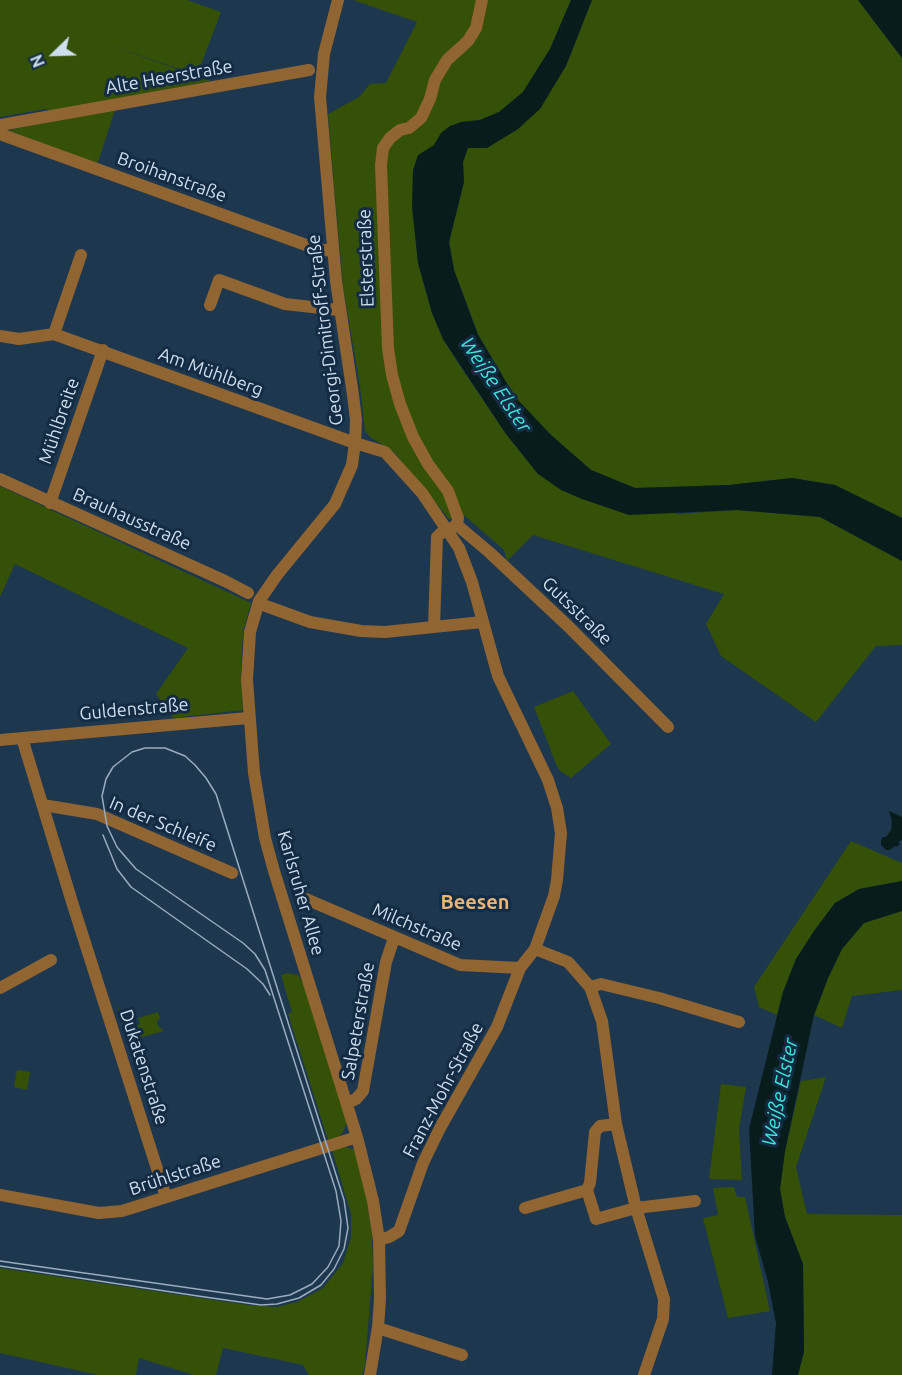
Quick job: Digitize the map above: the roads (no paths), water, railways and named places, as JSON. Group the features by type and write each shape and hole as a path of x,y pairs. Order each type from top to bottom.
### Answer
{"street":[{"name":"Georgi-Dimitroff-Straße","path":"338,0 324,54 320,97 339,310 356,420 355,443 385,452 452,527 472,582 498,676 548,780 557,808 561,833 554,896 535,949"},
{"name":"Elsterstraße","path":"452,527 458,518 454,505 448,491 428,464 413,437 392,375 388,348 381,165 383,148 390,138 400,130 409,128 421,118 435,81 447,60 468,41 476,28 482,0"},
{"name":"Alte Heerstraße","path":"0,125 309,70"},
{"name":"Broihanstraße","path":"0,134 317,249 333,251"},
{"path":"54,334 81,255"},
{"path":"210,304 219,280 285,303 339,310"},
{"name":"Am Mühlberg","path":"0,336 19,339 54,334 355,443"},
{"name":"Mühlbreite","path":"50,503 102,350"},
{"name":"Karlsruher Allee","path":"355,443 349,474 335,504 277,575 259,601 248,645 248,718 258,803 273,871 347,1103 373,1201 379,1240 380,1299 378,1328 370,1375"},
{"name":"Brauhausstraße","path":"0,479 248,593"},
{"path":"434,627 437,542 441,533 452,527"},
{"name":"Gutsstraße","path":"452,527 489,552 568,626 669,727"},
{"path":"266,606 310,622 385,633 482,622"},
{"name":"Guldenstraße","path":"0,740 248,718"},
{"path":"22,738 43,805"},
{"name":"In der Schleife","path":"43,805 97,814 232,873"},
{"name":"Dukatenstraße","path":"43,805 166,1197"},
{"name":"Milchstraße","path":"306,899 460,965 520,968"},
{"name":"Salpeterstraße","path":"347,1103 356,1099 363,1091 386,962 394,938"},
{"path":"535,949 568,962 590,987 604,1028 616,1124 636,1208 664,1299 663,1319 644,1375"},
{"name":"Franz-Mohr-Straße","path":"379,1240 399,1231 423,1163 497,1027 520,968 535,949"},
{"path":"0,988 51,960"},
{"path":"590,987 601,984 659,998 739,1022"},
{"path":"525,1208 587,1190 591,1183 595,1132 600,1126 616,1124"},
{"name":"Brühlstraße","path":"0,1195 99,1212 122,1211 357,1137"},
{"path":"587,1190 596,1220 636,1208 695,1201"},
{"path":"378,1328 462,1355"}],"water":[{"name":"Weiße Elster","path":"571,0 592,0 566,66 540,109 518,129 487,148 468,148 463,162 464,182 449,242 454,270 478,335 515,397 551,435 591,470 635,488 729,485 792,478 835,485 902,518 902,561 820,517 737,510 629,515 561,490 538,474 506,434 443,339 432,313 418,263 412,206 413,170 418,155 434,145 441,133 450,126 480,120 499,112 523,92 550,49"},
{"path":"858,0 902,0 902,58"},
{"path":"889,811 902,817 902,840 898,842 900,844 897,847 886,850 881,845 881,841 891,830 892,821"},
{"name":"Weiße Elster","path":"902,881 902,911 864,923 842,949 814,1015 785,1151 780,1189 785,1217 803,1264 804,1352 798,1375 772,1375 776,1323 768,1282 755,1236 749,1129 783,992 796,959 835,903 859,889"}],"tram line":[{"path":"0,1261 267,1299 290,1295 312,1284 328,1267 339,1246 341,1221 336,1191 265,970 255,954 243,943 136,869 117,847 107,826 102,796 106,779 113,767 132,752 145,748 165,748 185,756 195,765 216,794 344,1200 348,1228 344,1249 334,1269 321,1285 299,1298 277,1304 261,1305 0,1266"},
{"path":"103,835 117,869 131,887 247,969 263,984 270,995"}],"district":[{"name":"Beesen","path":"475,902"}]}
